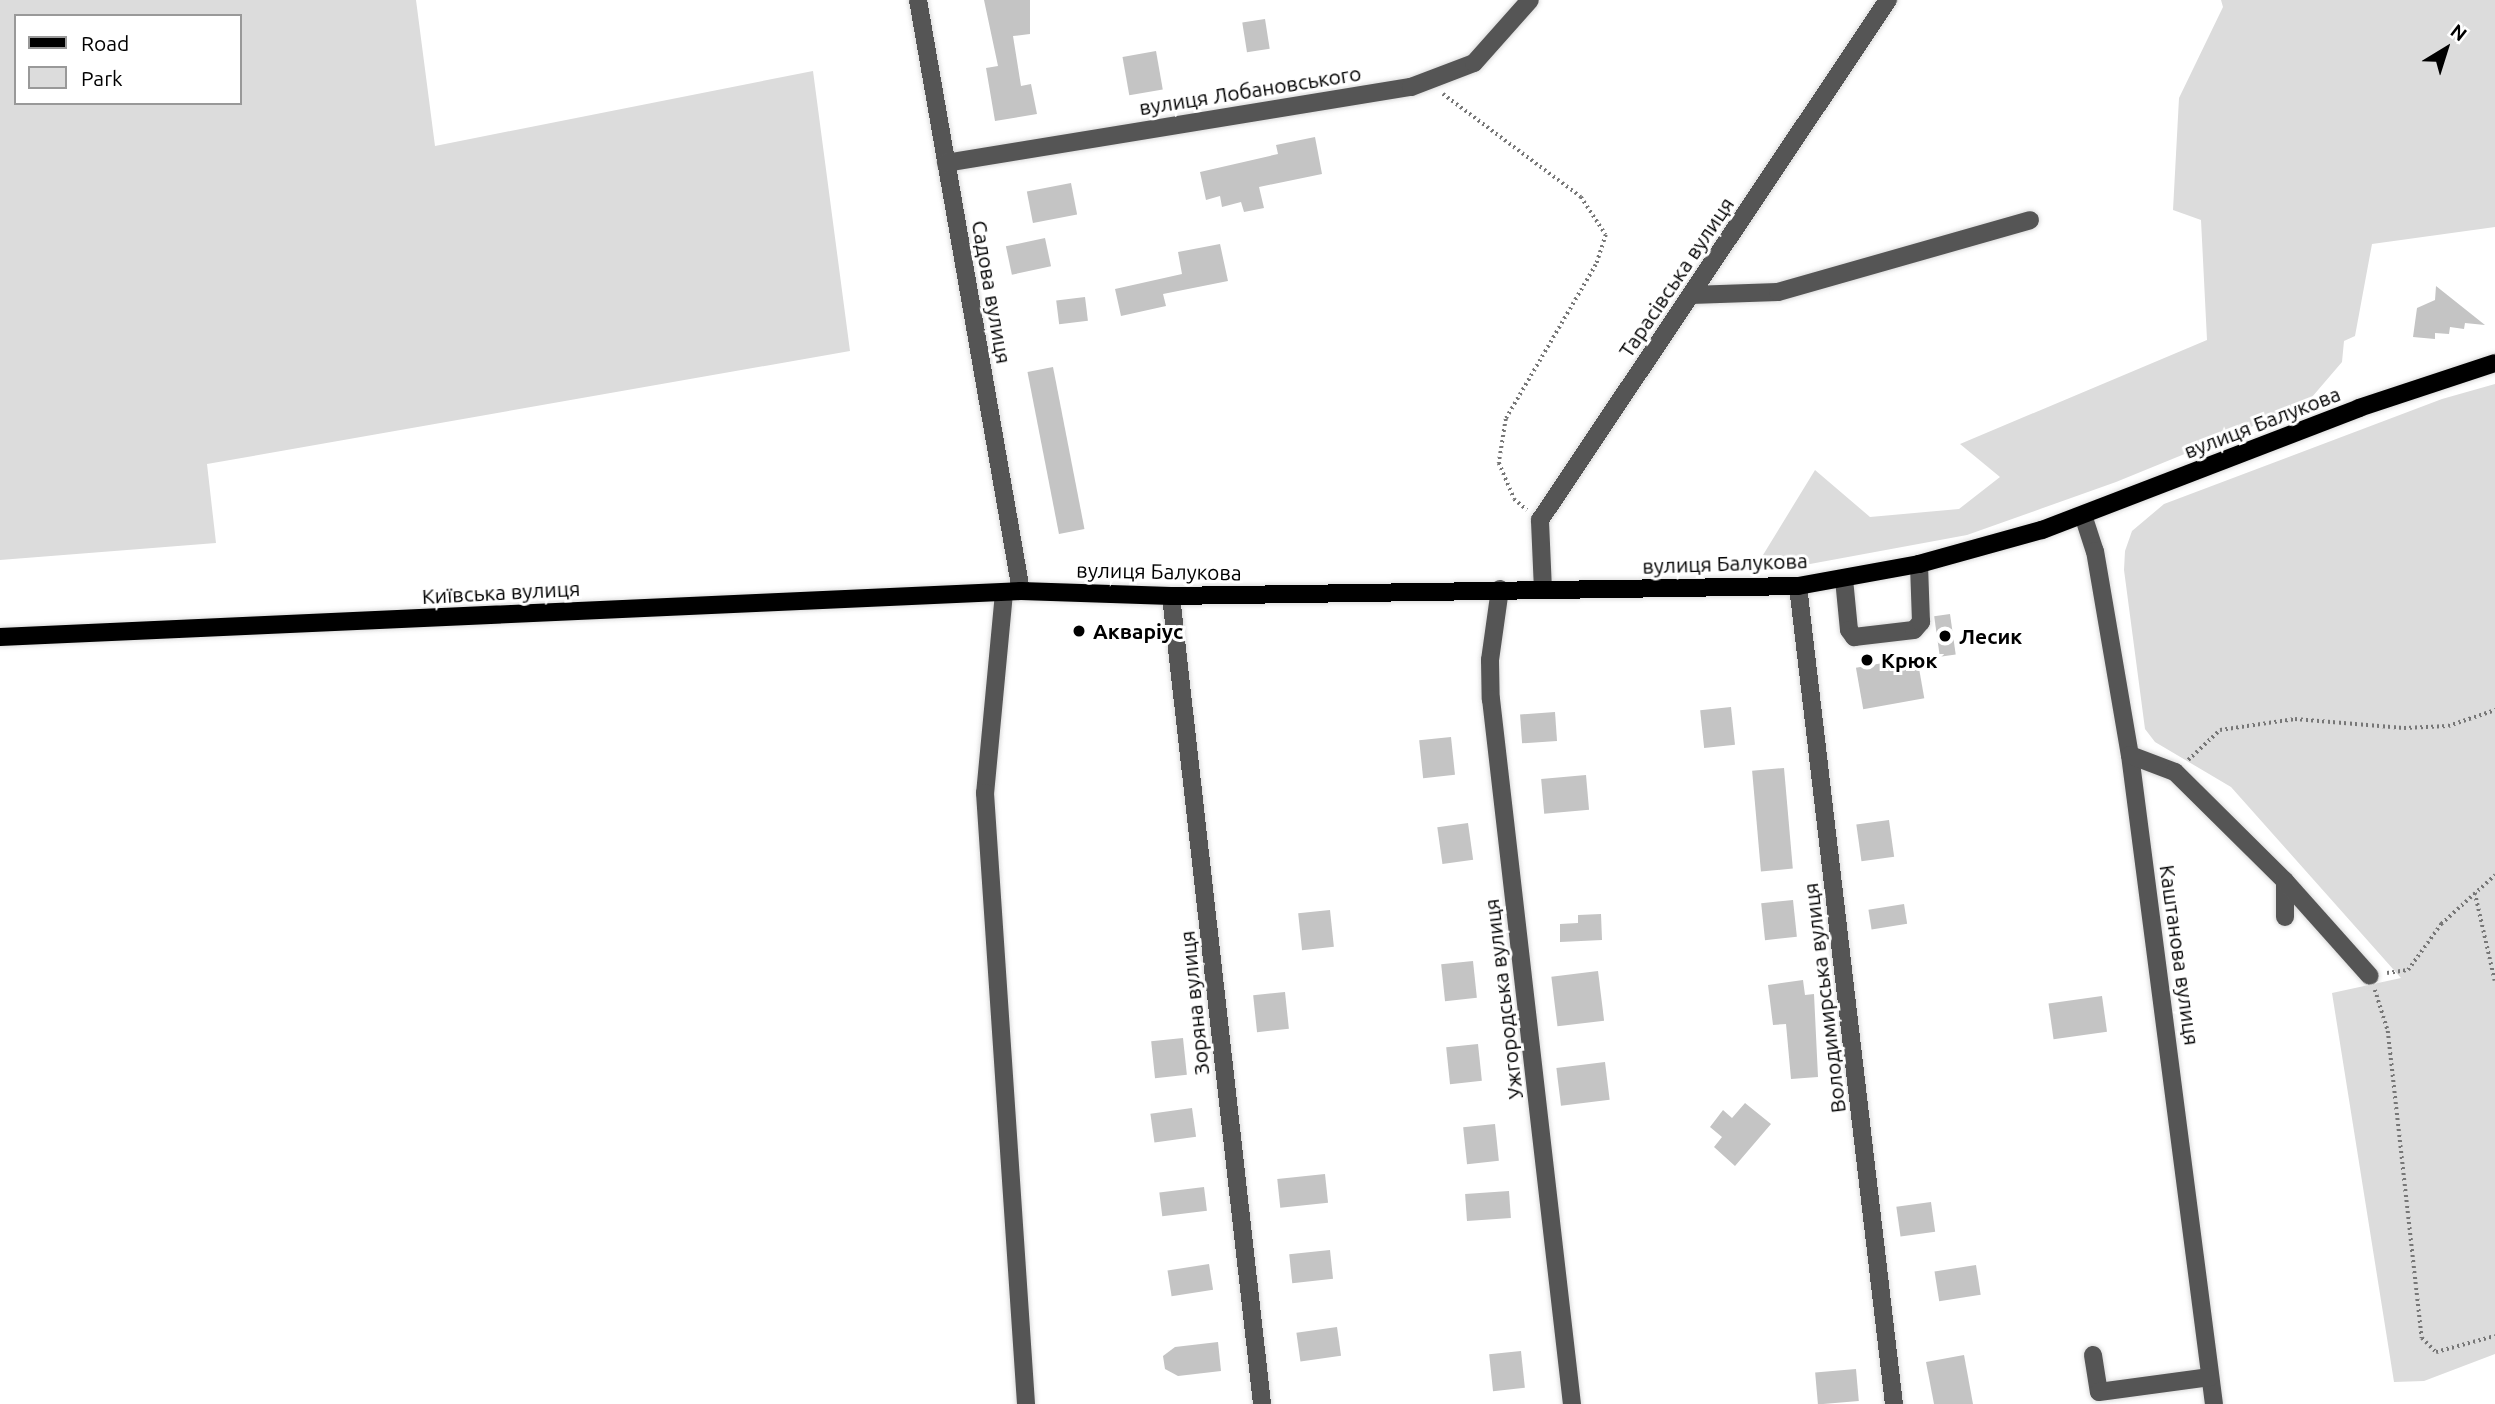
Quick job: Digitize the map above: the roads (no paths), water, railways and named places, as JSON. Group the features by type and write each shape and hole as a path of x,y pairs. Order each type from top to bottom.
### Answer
{"main road":[{"name":"вулиця Балукова","path":"1013,592 1171,596 1798,586 1844,579 1919,564 2084,515 2360,408 2495,363"},
{"name":"Київська вулиця","path":"0,637 1013,592"}],"street":[{"name":"Садова вулиця","path":"918,0 1013,592 985,793 1026,1404"},
{"name":"вулиця Лобановського","path":"946,163 1428,82 1474,63 1530,0"},
{"name":"Тарасівська вулиця","path":"1543,590 1540,520 1888,0"},
{"path":"1691,295 1778,292 2030,220"},
{"name":"Каштанова вулиця","path":"2084,515 2095,551 2130,755 2214,1404"},
{"path":"1844,579 1849,630 1854,636 1914,630 1921,622 1919,564"},
{"name":"Володимирська вулиця","path":"1798,586 1894,1404"},
{"name":"Ужгородська вулиця","path":"1500,589 1489,660 1491,699 1572,1404"},
{"name":"Зоряна вулиця","path":"1171,596 1262,1404"},
{"path":"2130,755 2175,772 2284,881 2370,976"},
{"path":"2284,881 2285,917"},
{"path":"2093,1356 2099,1392 2210,1377"}],"place":[{"name":"Акваріус","path":"1079,631"},
{"name":"Лесик","path":"1945,636"},
{"name":"Крюк","path":"1867,660"}]}
